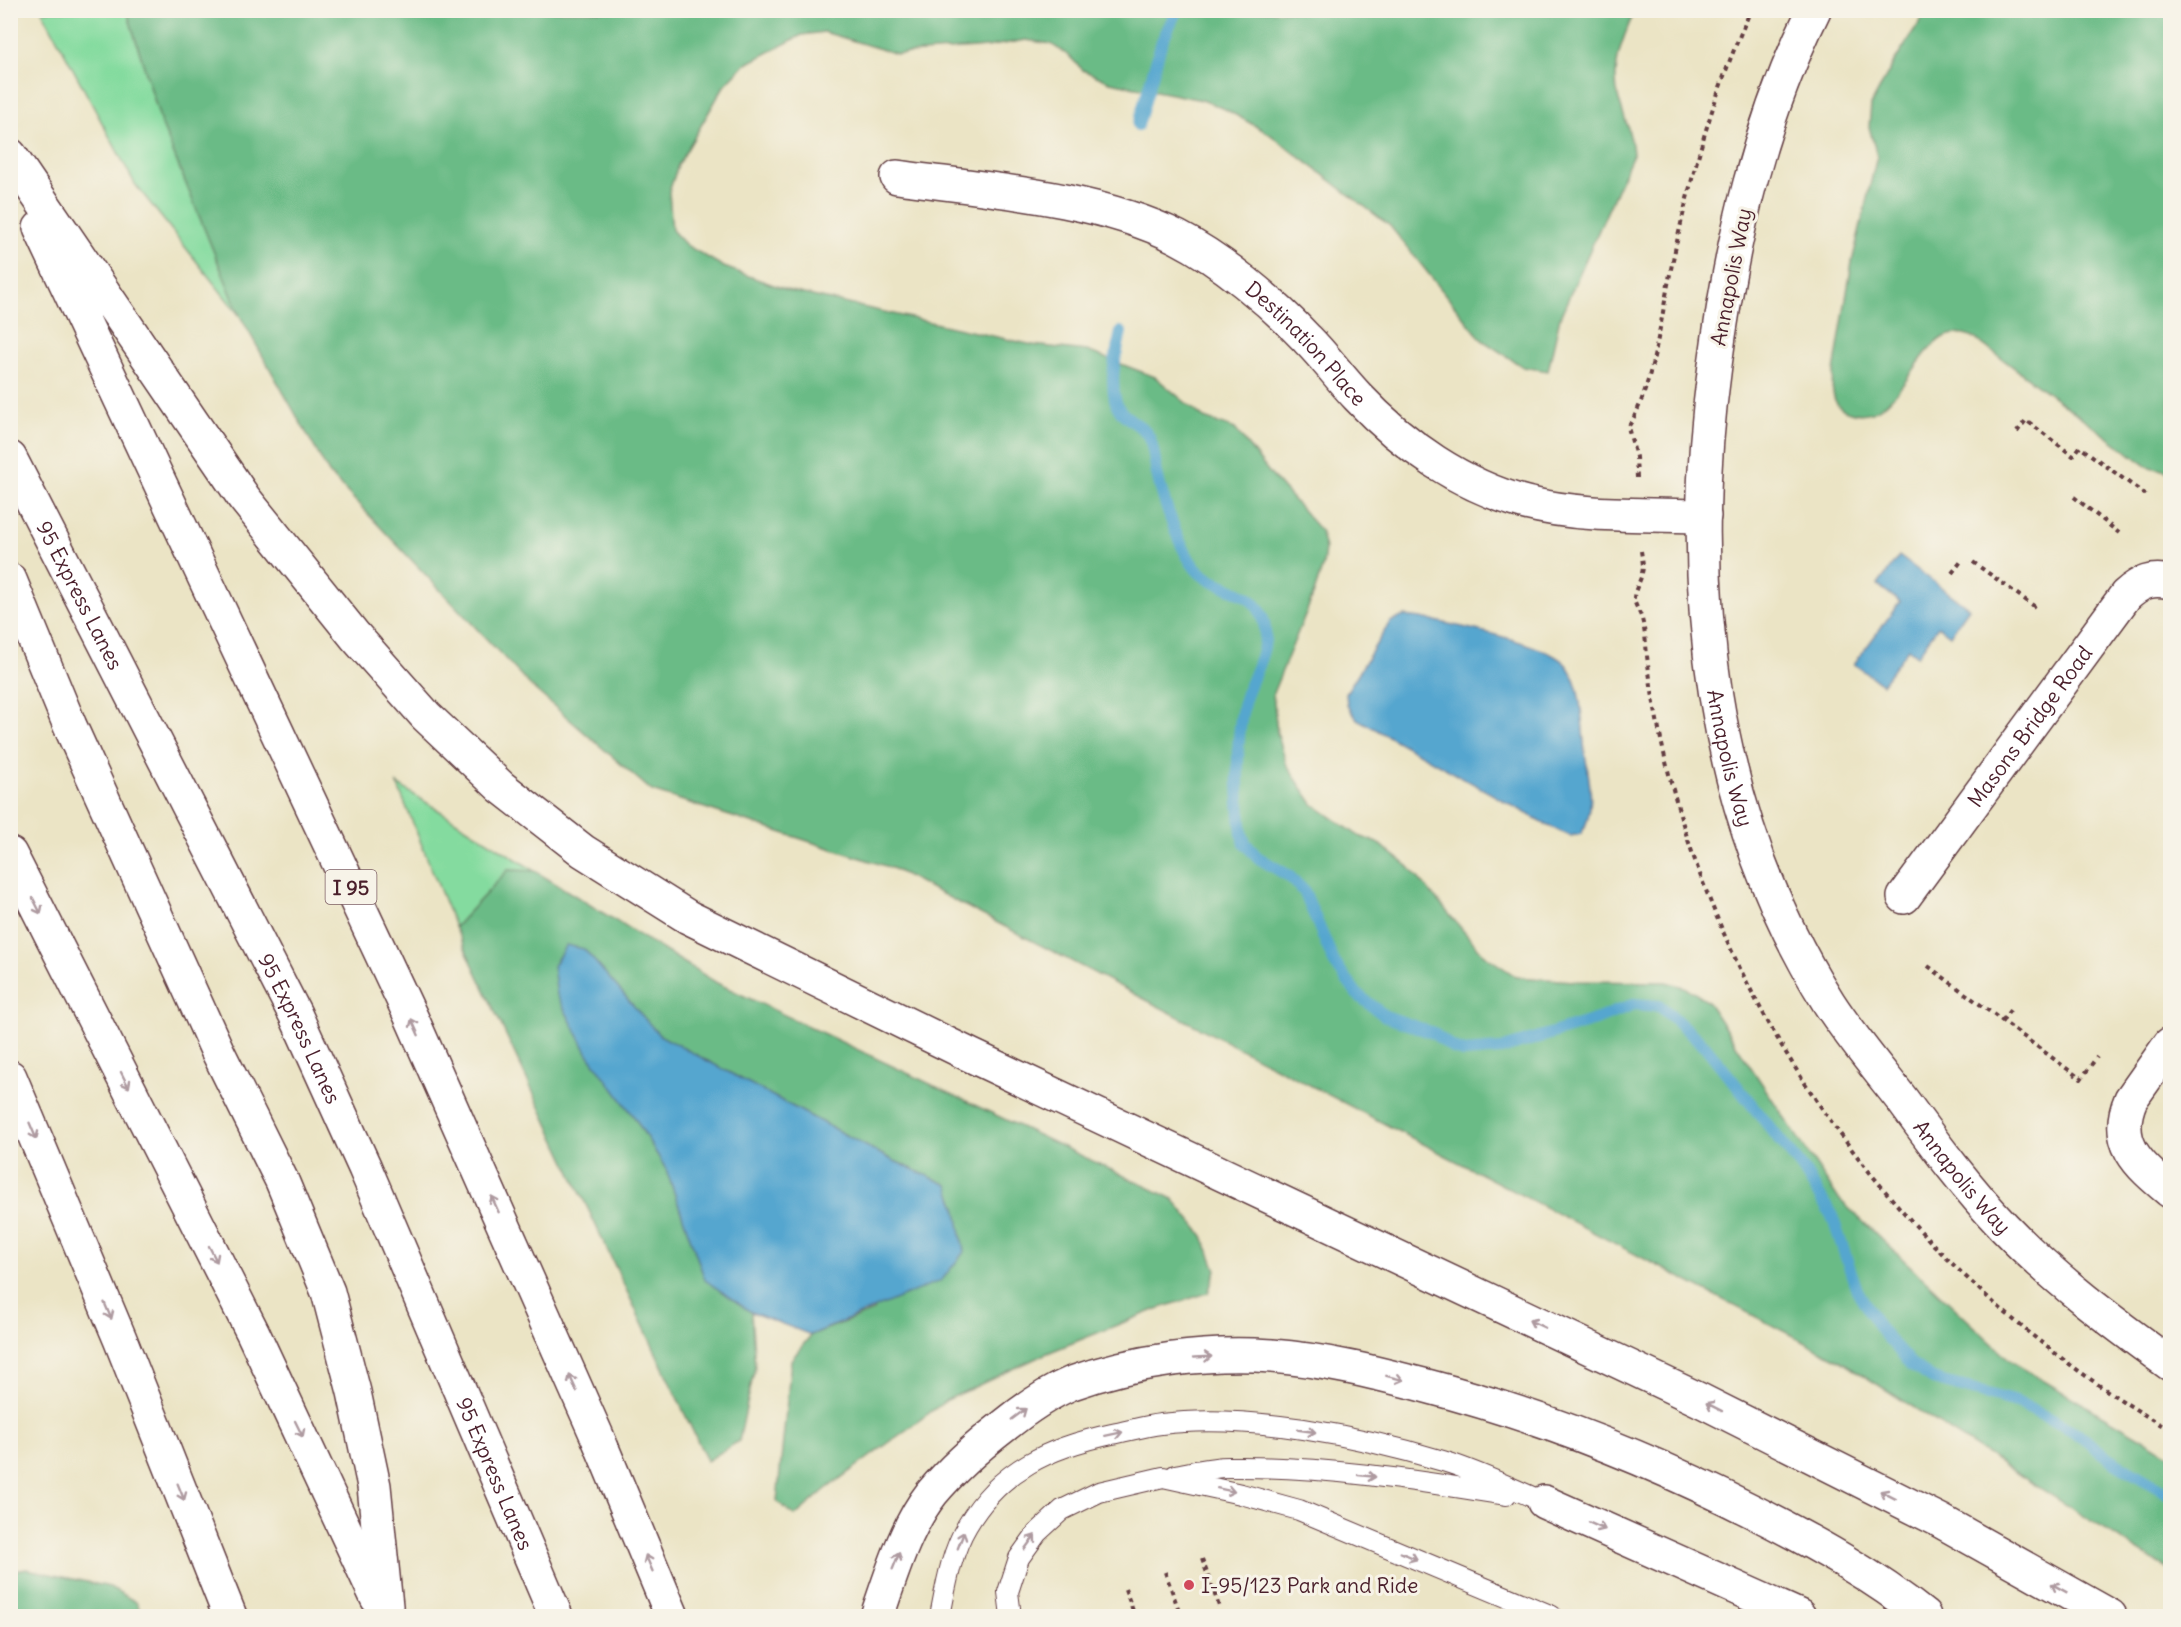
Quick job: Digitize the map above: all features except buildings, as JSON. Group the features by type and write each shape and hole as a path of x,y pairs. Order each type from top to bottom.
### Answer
{"main road":[{"name":"Annapolis Way","path":"1814,10 1776,94 1737,231 1710,402 1704,516 1705,614 1714,697 1733,784 1749,836 1800,952 1829,1004 1870,1060 1955,1172 2006,1229 2110,1320 2170,1364"},
{"path":"10,155 244,498 355,636 442,732 501,787 583,851 688,917 970,1055 1702,1401 1939,1520 2110,1617"},
{"name":"I 95","path":"10,167 317,813 407,1008 597,1436 672,1617"},
{"name":"Destination Place","path":"897,177 1042,198 1106,212 1178,237 1212,259 1281,313 1358,398 1397,435 1446,468 1498,494 1528,503 1570,510 1704,516"},
{"name":"95 Express Lanes","path":"10,458 295,1014 365,1168 556,1617"},
{"path":"10,580 70,726 217,1050 282,1181 328,1292 354,1392 374,1486 386,1617"},
{"name":"Masons Bridge Road","path":"1904,897 2126,595 2140,583 2159,580 2170,582"},
{"path":"10,854 253,1333 386,1617"},
{"path":"2170,1044 2131,1099 2127,1109 2125,1131 2131,1153 2137,1162 2170,1191"},
{"path":"10,1077 120,1339 230,1617"},
{"path":"877,1617 897,1557 931,1495 975,1449 1025,1409 1070,1384 1126,1368 1197,1357 1270,1356 1342,1364 1452,1392 1597,1440 1693,1481 1809,1540 1899,1596 1924,1617"},
{"path":"1544,1502 1799,1617"}],"lane":[{"path":"940,1617 947,1577 967,1526 994,1490 1033,1460 1071,1443 1161,1424 1232,1421 1378,1444 1445,1462 1544,1502"},
{"path":"1011,1617 1008,1592 1019,1558 1037,1533 1062,1510 1099,1492 1162,1477 1227,1467 1305,1470 1436,1483 1544,1502"},
{"path":"1162,1477 1241,1494 1299,1510 1552,1617"}],"path":[{"path":"1636,458 1628,427 1646,392 1685,205 1708,117 1726,67 1751,10"},
{"path":"2018,432 2026,420 2073,456 2080,447 2147,496"},
{"path":"2074,497 2119,532"},
{"path":"1952,573 1963,559"},
{"path":"1973,562 2038,609"},
{"path":"1634,599 1643,571"},
{"path":"1928,966 2081,1079 2097,1057"},
{"path":"2002,1021 2011,1009"},
{"path":"1202,1559 1220,1609"},
{"path":"1166,1572 1181,1617"},
{"path":"1125,1588 1135,1617"}],"green space":[{"path":"42,11 127,11 162,125 240,316 135,184"},
{"path":"127,11 1635,11 1622,43 1616,77 1619,100 1633,154 1560,317 1548,371 1523,367 1482,340 1390,226 1268,133 1225,109 1202,100 1110,82 1083,70 1069,56 1051,44 1026,40 987,47 897,54 824,32 802,35 744,65 724,86 678,165 669,192 672,230 686,245 724,267 790,291 1033,345 1087,351 1155,377 1204,418 1235,429 1272,476 1320,530 1325,548 1323,565 1314,593 1273,693 1277,732 1287,766 1313,804 1359,836 1378,843 1408,866 1484,955 1517,977 1574,981 1666,982 1687,988 1707,1001 1838,1198 2012,1362 2170,1455 2170,1571 1841,1361 892,868 652,791 532,687 329,473 240,316 162,125"},
{"path":"1927,11 2170,11 2170,472 2147,466 1974,338 1966,335 1946,336 1931,347 1890,400 1878,409 1865,414 1850,412 1841,408 1836,402 1832,384 1852,262 1877,156 1869,127 1871,105 1893,64"},
{"path":"397,784 535,871 508,870 455,927"},
{"path":"508,870 535,871 717,983 1173,1199 1203,1236 1216,1270 1208,1293 1157,1309 1045,1354 947,1400 826,1489 795,1516 777,1501 791,1360 811,1335 873,1311 948,1185 892,1160 659,1035 584,950 635,1118 666,1169 705,1279 751,1312 755,1367 739,1441 707,1461 455,927"},
{"path":"27,1569 110,1587 136,1602 143,1616 18,1616 11,1602 11,1571"}],"water":[{"path":"1899,556 1969,608 1950,635 1938,626 1917,656 1908,649 1882,684 1854,664 1900,602 1878,585"},
{"path":"1404,616 1455,625 1523,643 1558,658 1568,667 1577,686 1579,697 1591,795 1589,815 1581,834 1570,836 1549,826 1357,719 1347,705 1346,693 1390,622"},
{"path":"566,945 584,949 659,1035 892,1160 948,1185 957,1211 964,1252 942,1280 811,1335 751,1312 705,1280 666,1169 635,1118 588,1054 557,995 553,966"}],"waterway":[{"path":"1138,125 1162,41 1177,10"},
{"path":"1121,332 1113,373 1117,406 1121,412 1142,428 1150,439 1163,497 1184,551 1197,570 1205,577 1251,600 1262,616 1265,628 1263,651 1243,707 1239,739 1239,802 1245,843 1257,857 1289,876 1304,891 1334,962 1357,994 1385,1016 1433,1033 1453,1048 1464,1052 1501,1049 1598,1019 1634,1004 1660,1006 1705,1046 1803,1169 1832,1216 1857,1290 1880,1329 1913,1366 1933,1379 2016,1402 2072,1430 2110,1459 2170,1495"}],"place":[{"name":"I-95/123 Park and Ride","path":"1189,1585"}]}
